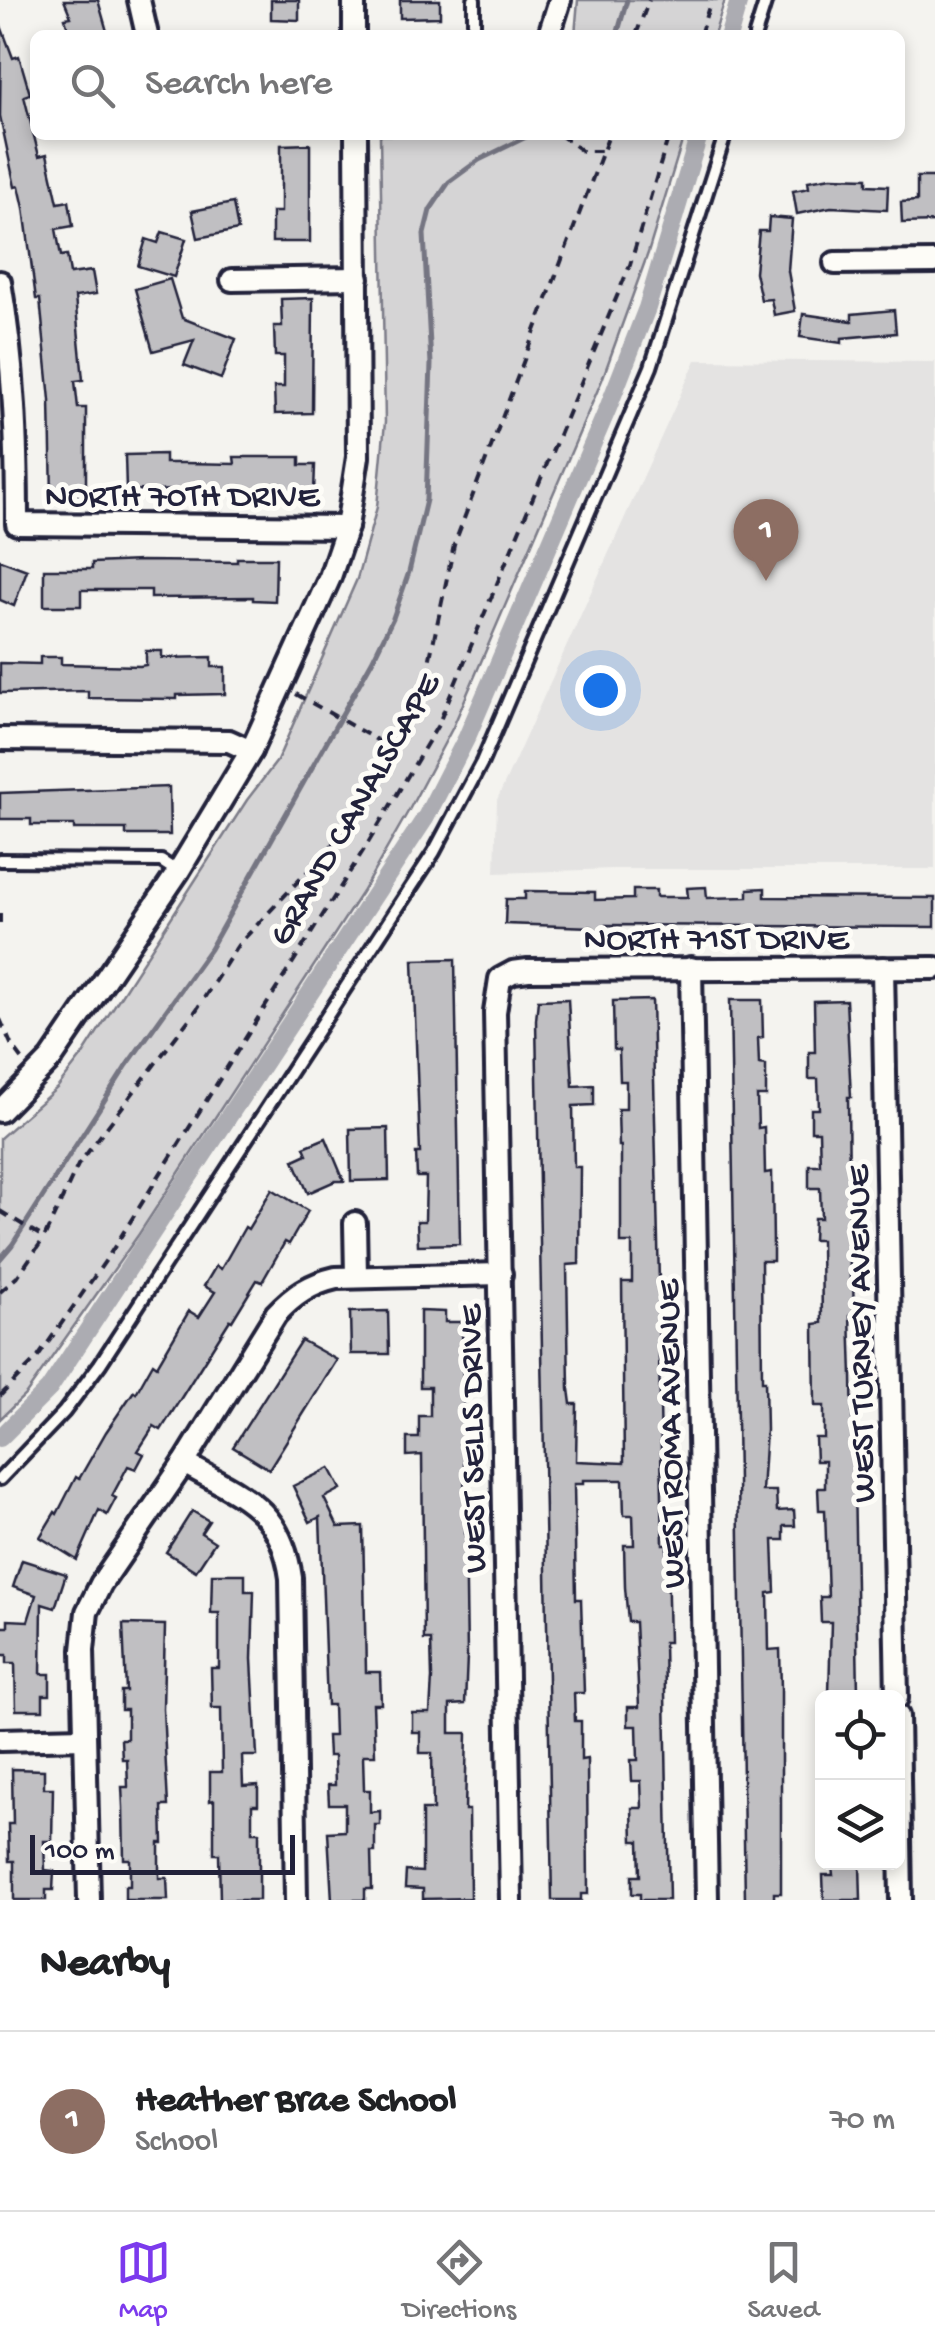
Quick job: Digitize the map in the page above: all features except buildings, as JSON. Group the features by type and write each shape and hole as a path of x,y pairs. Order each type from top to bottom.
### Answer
{"street":[{"path":"139,0 147,30"},
{"path":"354,0 354,30"},
{"path":"551,30 560,0"},
{"path":"0,1110 51,1058 178,872 251,751 330,577 346,527 358,457 356,140"},
{"path":"835,262 935,262"},
{"path":"232,280 358,278"},
{"name":"NORTH 70TH DRIVE","path":"0,282 14,388 18,524 346,527"},
{"path":"0,739 229,740 251,751"},
{"name":"WEST ROMA AVENUE","path":"691,968 707,1900"},
{"name":"WEST TURNEY AVENUE","path":"883,968 897,1690"},
{"name":"NORTH 71ST DRIVE","path":"500,979 528,970 935,968"},
{"name":"WEST SELLS DRIVE","path":"500,979 496,1012 511,1900"},
{"path":"354,1223 356,1276"},
{"path":"89,1900 84,1650 87,1612 101,1584 184,1463 276,1314 295,1294 313,1284 356,1276 501,1274"},
{"path":"184,1463 255,1504 275,1525 287,1554 296,1900"},
{"path":"0,1740 86,1738"},
{"path":"899,1780 901,1900"}],"lane":[{"path":"474,0 474,30"},
{"path":"757,30 766,0"},
{"path":"0,1479 64,1412 100,1364 434,852 482,762 651,367 723,140"},
{"path":"0,860 160,860 178,872"}],"path":[{"path":"638,30 648,0"},
{"path":"701,30 710,0"},
{"path":"567,140 582,151 606,151"},
{"path":"0,1292 17,1277 44,1238 78,1164 198,1009 238,944 371,804 424,686 454,544 608,140"},
{"name":"GRAND CANALSCAPE","path":"0,1396 38,1357 108,1257 438,725 630,265 668,140"},
{"path":"313,703 396,751"},
{"path":"0,914 0,929"},
{"path":"0,1019 26,1064"},
{"path":"0,1211 44,1238"}],"shaded area":[{"path":"578,0 725,0 716,30 575,30"},
{"path":"380,140 682,140 648,253 602,380 453,727 409,810 362,892 139,1234 26,1394 0,1419 0,1138 57,1088 82,1056 247,800 277,761 357,579 377,507 385,422"},
{"path":"696,360 935,362 935,869 495,873 497,800"}],"waterway":[{"path":"618,30 627,0"},
{"path":"730,30 739,0"},
{"path":"0,1259 127,1065 210,949 393,618 409,572 426,500 431,364 424,234 430,210 449,182 479,160 520,140"},
{"path":"0,1438 49,1389 426,817 467,737 608,408 647,308 697,140"}],"place":[{"name":"Heather Brae School","path":"766,581"}]}
